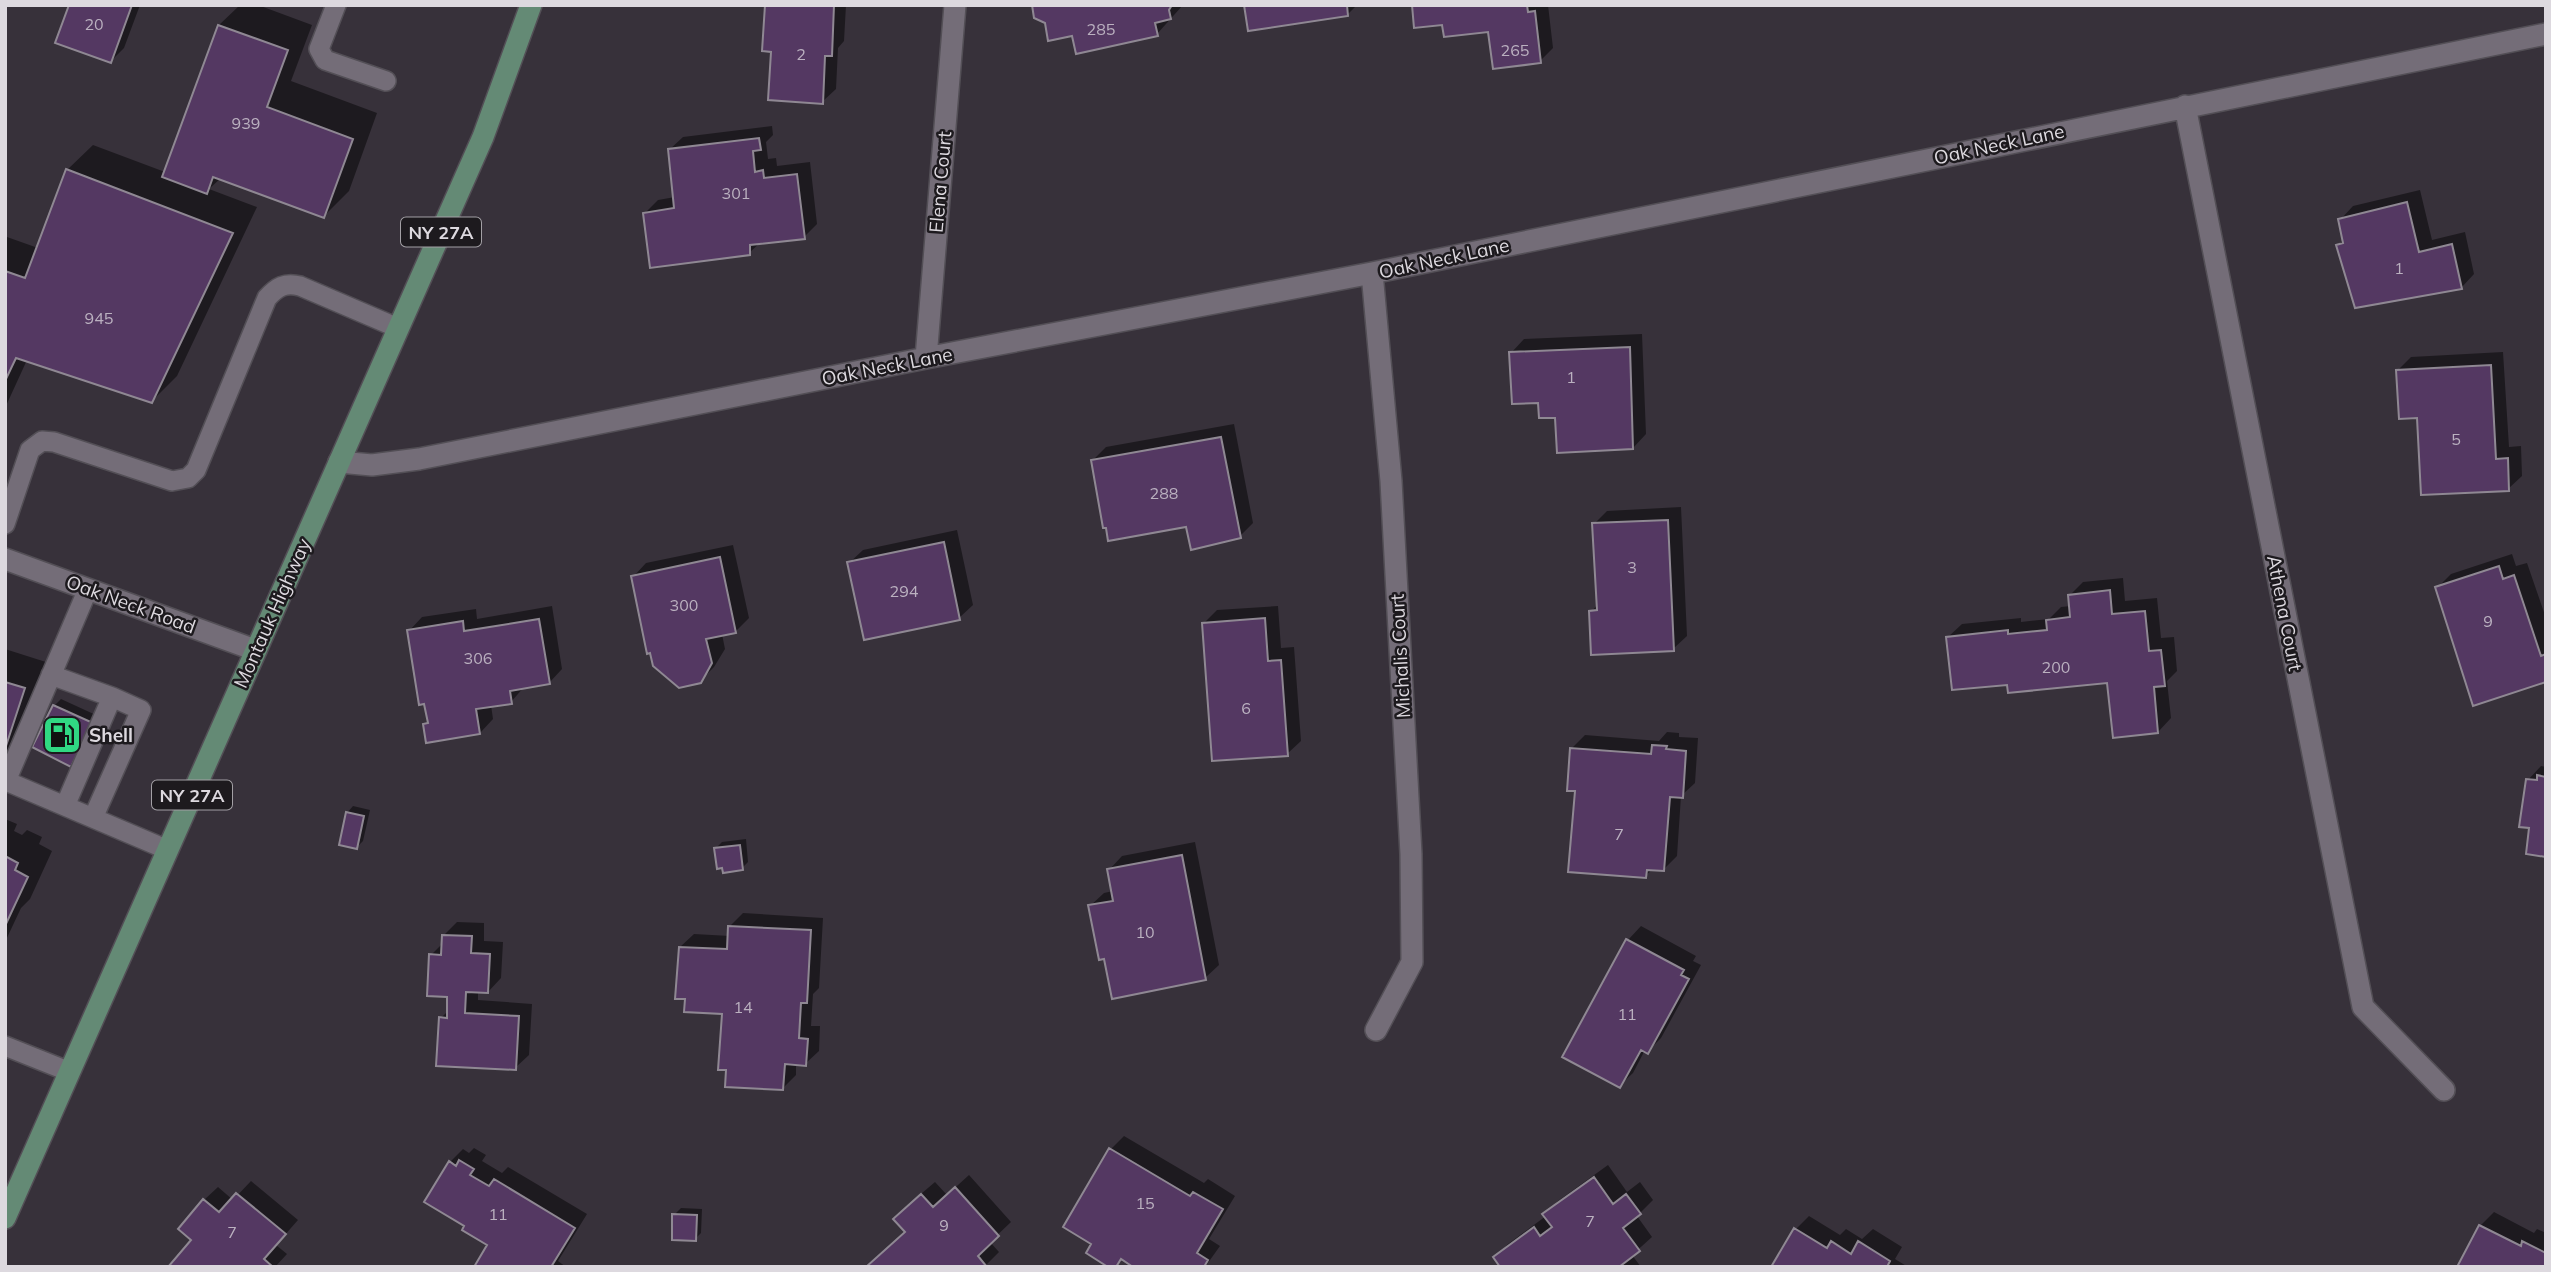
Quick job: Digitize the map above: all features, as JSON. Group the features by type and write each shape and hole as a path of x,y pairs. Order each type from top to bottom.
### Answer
{"main road":[{"name":"Montauk Highway","path":"5,1218 483,136 531,5"}],"street":[{"name":"Elena Court","path":"926,358 955,5"},
{"name":"Oak Neck Lane","path":"339,462 372,465 419,459 1372,273 2546,34"},
{"name":"Athena Court","path":"2185,106 2363,1007 2444,1090"},
{"name":"Michalis Court","path":"1372,273 1391,481 1411,854 1412,962 1376,1030"},
{"name":"Oak Neck Road","path":"5,559 256,650"}],"lane":[{"path":"336,5 319,49 325,60 386,81"},
{"path":"5,524 30,450 42,441 54,442 172,481 188,478 196,470 267,298 274,290 289,283 300,286 398,328"},
{"path":"88,589 6,781 168,850"},
{"path":"51,675 141,710 93,818"},
{"path":"65,806 112,697"},
{"path":"5,1046 70,1072"}],"building":[{"path":"69,5 132,5 111,63 55,43"},
{"path":"765,5 834,5 832,56 825,56 823,104 768,100 771,52 762,51"},
{"path":"1032,5 1172,5 1169,10 1171,19 1155,23 1158,36 1076,54 1072,36 1048,41 1045,23 1034,18"},
{"path":"1244,5 1347,5 1348,16 1248,31"},
{"path":"1412,5 1527,5 1528,12 1535,11 1541,63 1493,69 1488,32 1444,37 1442,25 1414,28"},
{"path":"218,25 288,50 267,107 353,139 324,218 213,177 207,194 162,177"},
{"path":"759,138 761,150 753,151 755,172 763,170 764,178 797,174 805,239 750,245 750,255 650,268 643,213 674,208 668,149"},
{"path":"66,169 233,233 152,403 16,358 5,381 5,271 25,278"},
{"path":"2407,202 2419,252 2452,244 2462,289 2355,308 2336,245 2343,243 2338,219"},
{"path":"1630,347 1633,449 1557,453 1555,418 1539,418 1538,403 1512,404 1509,352"},
{"path":"2491,365 2496,459 2508,458 2509,491 2421,495 2417,418 2399,419 2396,370"},
{"path":"1221,437 1241,538 1191,550 1186,527 1108,541 1106,528 1103,528 1091,460"},
{"path":"1668,520 1674,651 1591,655 1589,611 1597,610 1592,523"},
{"path":"944,542 960,620 864,640 847,562"},
{"path":"720,557 736,633 706,639 712,663 701,683 679,688 653,666 650,653 647,654 631,576"},
{"path":"2499,566 2503,579 2514,575 2541,656 2546,654 2546,682 2473,706 2435,587"},
{"path":"2110,590 2112,614 2145,611 2149,651 2161,650 2165,686 2154,687 2158,733 2113,738 2107,683 2008,693 2007,685 1952,690 1946,637 2008,630 2008,634 2047,630 2046,620 2070,617 2068,595"},
{"path":"1265,618 1268,661 1281,660 1288,756 1212,761 1202,623"},
{"path":"539,619 550,684 510,691 512,704 476,709 480,734 426,743 423,724 428,723 424,704 419,705 407,630 463,621 464,631"},
{"path":"5,682 25,688 5,749"},
{"name":"Shell","path":"53,705 93,723 71,767 32,747"},
{"path":"1652,745 1686,751 1683,798 1670,797 1664,871 1647,870 1646,878 1568,872 1575,791 1567,791 1570,748 1651,754"},
{"path":"2537,775 2546,777 2546,857 2526,854 2529,828 2519,827 2526,779 2537,780"},
{"path":"346,812 364,816 357,849 339,845"},
{"path":"740,845 743,870 723,873 722,868 717,869 714,848"},
{"path":"1182,855 1206,980 1112,999 1104,959 1099,960 1088,905 1113,901 1107,869"},
{"path":"5,856 18,863 15,870 28,877 5,926"},
{"path":"728,926 811,930 807,1003 801,1003 799,1038 808,1039 806,1066 785,1064 783,1090 725,1087 726,1070 718,1070 722,1014 684,1012 685,999 675,999 679,947 727,949"},
{"path":"442,935 472,936 471,953 490,954 488,993 466,992 465,1013 519,1016 516,1070 436,1066 439,1017 447,1018 447,997 427,996 429,954 441,955"},
{"path":"1626,939 1684,970 1681,975 1689,979 1648,1054 1641,1050 1620,1088 1562,1057"},
{"path":"1109,1148 1190,1196 1193,1192 1223,1209 1197,1253 1208,1260 1204,1267 1133,1267 1121,1259 1116,1267 1108,1267 1086,1253 1091,1244 1063,1227"},
{"path":"459,1160 474,1169 470,1175 489,1186 494,1179 575,1228 551,1267 474,1267 487,1245 462,1230 464,1226 424,1202 449,1161 456,1166"},
{"path":"1594,1177 1613,1204 1626,1194 1641,1214 1623,1228 1640,1251 1619,1267 1500,1267 1493,1257 1534,1227 1540,1236 1552,1227 1542,1214"},
{"path":"955,1187 999,1236 978,1256 987,1267 866,1267 905,1232 893,1219 921,1194 933,1207"},
{"path":"236,1193 286,1234 264,1259 273,1267 168,1267 191,1240 178,1229 203,1199 219,1212"},
{"path":"672,1214 697,1215 696,1241 672,1240"},
{"path":"2479,1225 2521,1246 2522,1241 2546,1253 2546,1267 2457,1267"},
{"path":"1794,1228 1827,1248 1831,1241 1851,1254 1858,1241 1890,1261 1887,1267 1771,1267"}],"place":[{"name":"Shell","path":"62,735"}]}
